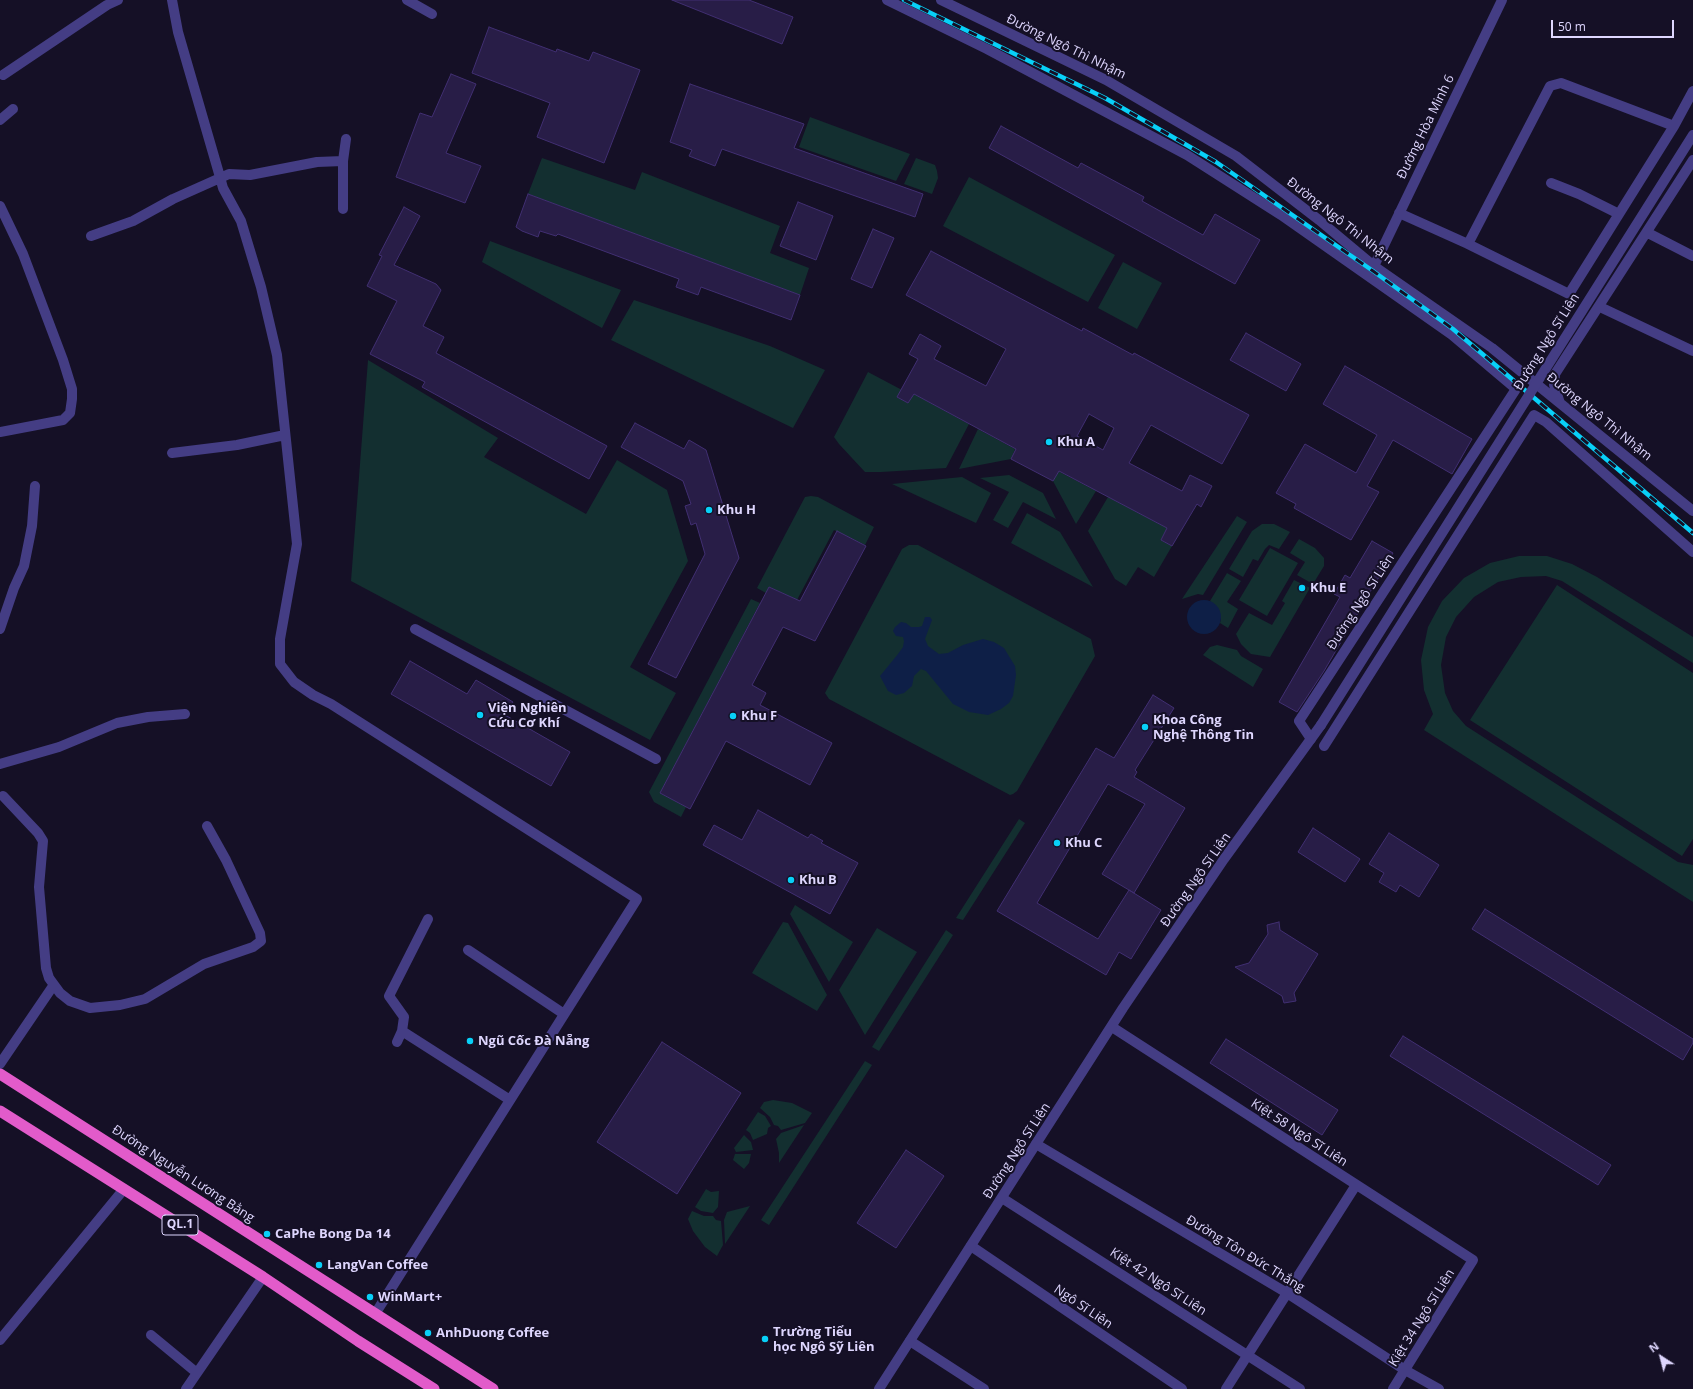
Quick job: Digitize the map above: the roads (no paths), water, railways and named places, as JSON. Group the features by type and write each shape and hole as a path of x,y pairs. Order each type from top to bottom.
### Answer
{"highway":[{"name":"Đường Nguyễn Lương Bằng","path":"0,1074 493,1389"},
{"name":"QL.1","path":"0,1111 263,1277 358,1341 434,1389"}],"street":[{"path":"4,75 107,5 118,0"},
{"path":"172,0 178,32 223,188 241,221 261,287 277,356 297,544 280,638 280,664 294,682 313,695 331,704 637,899 375,1314"},
{"path":"407,0 432,14"},
{"name":"Đường Ngô Sĩ Liên","path":"887,0 994,53 1187,155 1281,215 1452,336 1516,389 1299,721 1311,738"},
{"name":"Đường Ngô Thì Nhậm","path":"941,0 1106,80 1236,156 1319,220 1374,266 1492,348 1693,511"},
{"name":"Đường Hòa Minh 6","path":"1374,266 1502,0"},
{"path":"1468,244 1547,89 1550,86 1561,84 1674,126"},
{"path":"1400,213 1468,244 1570,294 1674,126 1693,91"},
{"path":"0,120 13,109"},
{"name":"Đường Ngô Sĩ Liên","path":"878,1389 1112,1027 1224,859 1321,725 1693,135"},
{"path":"343,209 343,161 346,139"},
{"path":"1560,403 1554,385 1555,374 1648,233 1693,160"},
{"path":"91,236 133,221 220,177 229,174 250,175 316,162 343,161"},
{"path":"1551,183 1580,194 1619,214"},
{"path":"0,206 23,254 63,360 72,389 72,399 70,413 63,420 0,432"},
{"path":"1648,233 1693,256"},
{"path":"1600,306 1693,350"},
{"path":"1324,746 1534,415 1546,422 1693,552"},
{"path":"172,453 237,445 285,435"},
{"path":"0,629 12,592 24,566 32,526 35,486"},
{"path":"415,629 656,759"},
{"path":"0,764 59,748 117,723 148,717 184,714"},
{"path":"2,796 38,833 43,841 39,886 46,968 53,986 70,1001 79,1006 90,1008 120,1006 145,999 204,964 258,944 262,940 260,932 226,860 207,826"},
{"path":"397,1042 402,1031 403,1014 390,1000 389,996 428,919"},
{"path":"468,950 564,1014"},
{"path":"0,1064 53,986"},
{"name":"Kiệt 58 Ngô Sĩ Liên","path":"1112,1027 1473,1260"},
{"path":"402,1031 510,1100"},
{"name":"Đường Tôn Đức Thắng","path":"1036,1144 1287,1293 1405,1370 1439,1389"},
{"path":"1226,1389 1356,1185"},
{"path":"0,1340 124,1189"},
{"name":"Kiệt 42 Ngô Sĩ Liên","path":"1002,1198 1248,1354 1300,1389"},
{"name":"Ngô Sĩ Liên","path":"971,1246 1182,1389"},
{"name":"Kiệt 34 Ngô Sĩ Liên","path":"1393,1389 1473,1260"},
{"path":"186,1389 263,1277"},
{"path":"151,1335 197,1373"},
{"path":"910,1341 984,1389"}],"water":[{"path":"1201,600 1207,600 1216,605 1220,611 1220,623 1216,629 1207,634 1201,634 1192,629 1187,620 1187,614 1192,605"},
{"path":"925,617 930,617 932,620 925,639 928,646 939,654 948,653 963,645 983,639 994,642 1004,648 1015,666 1016,675 1013,696 1009,703 1001,709 988,715 969,712 953,704 926,671 921,669 914,676 912,686 904,693 896,695 888,691 880,676 903,647 904,641 903,637 896,636 893,631 895,627 901,622 906,623 911,627 922,626"}],"railway":[{"path":"904,0 1105,98 1216,162 1373,271 1453,329 1693,533"}],"place":[{"name":"Khu A","path":"1049,442"},
{"name":"Khu H","path":"709,510"},
{"name":"Khu E","path":"1302,588"},
{"name":"Viện Nghiên Cứu Cơ Khí","path":"480,715"},
{"name":"Khu F","path":"733,716"},
{"name":"Khoa Công Nghệ Thông Tin","path":"1145,727"},
{"name":"Khu C","path":"1057,843"},
{"name":"Khu B","path":"791,880"},
{"name":"Ngũ Cốc Đà Nẵng","path":"470,1041"},
{"name":"CaPhe Bong Da 14","path":"267,1234"},
{"name":"LangVan Coffee","path":"319,1265"},
{"name":"WinMart+","path":"370,1297"},
{"name":"AnhDuong Coffee","path":"428,1333"},
{"name":"Trường Tiểu học Ngô Sỹ Liên","path":"765,1339"}]}
